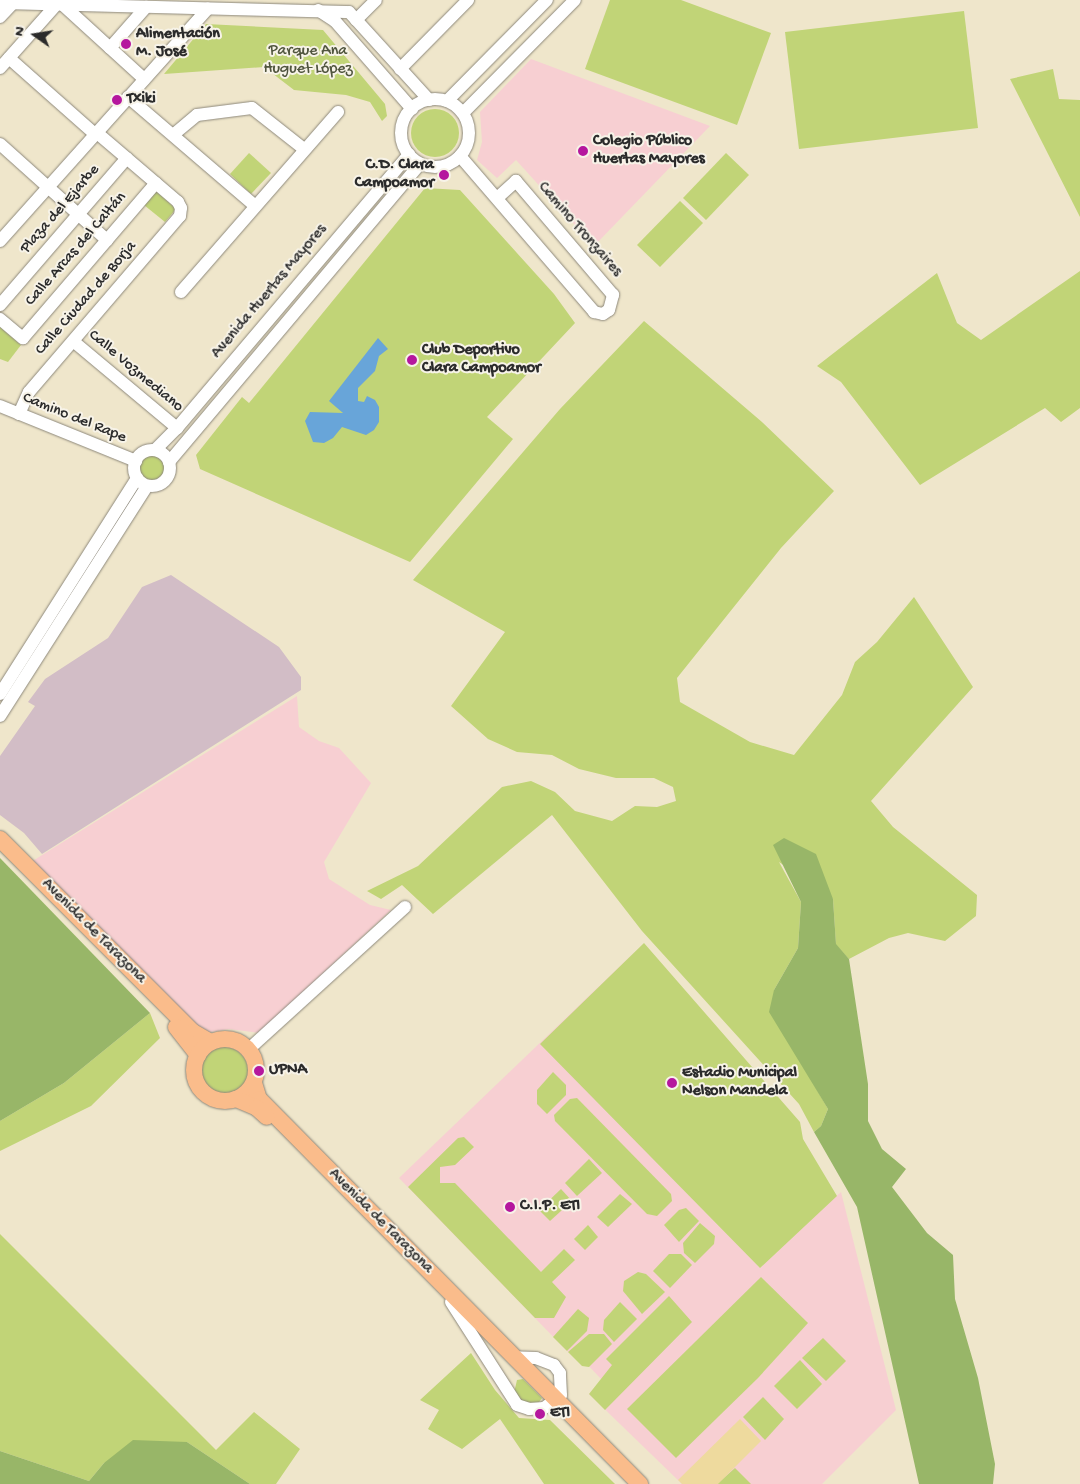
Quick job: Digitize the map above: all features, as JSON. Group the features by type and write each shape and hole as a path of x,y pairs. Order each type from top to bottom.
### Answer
{"main road":[{"name":"Avenida de Tarazona","path":"0,839 193,1032 210,1042"},
{"name":"Avenida de Tarazona","path":"0,850 175,1026 198,1055"},
{"path":"231,1039 249,1049 257,1072 254,1083 236,1099 215,1100 198,1086 194,1065 198,1055 210,1042 231,1039"},
{"name":"Avenida de Tarazona","path":"254,1083 259,1099 513,1357 632,1484"},
{"name":"Avenida de Tarazona","path":"236,1099 257,1108 274,1124 451,1302 640,1484"}],"street":[{"path":"356,20 376,0"},
{"path":"400,69 468,0"},
{"path":"447,101 547,0"},
{"path":"463,113 575,0"},
{"path":"0,17 6,4 115,3 146,6 185,4 208,8 254,4 317,5 349,12 429,100"},
{"path":"60,5 144,79"},
{"path":"0,68 60,5"},
{"path":"317,5 334,21 412,109"},
{"path":"110,48 146,6"},
{"path":"0,241 208,8"},
{"path":"9,58 156,183"},
{"path":"128,96 255,206"},
{"path":"429,100 447,101 463,113 469,135 460,156 442,166 420,164 409,154 402,136 402,126 412,109 429,100"},
{"path":"173,135 197,115 252,108 304,150"},
{"path":"182,292 338,112"},
{"path":"0,144 107,240"},
{"name":"Avenida Huertas Mayores","path":"136,461 143,452 155,450 177,428 409,154"},
{"name":"Camino Tronzaires","path":"460,156 594,312 603,314 609,310 613,295 516,181 497,198"},
{"name":"Plaza del Ejarbe","path":"0,305 127,158"},
{"name":"Avenida Huertas Mayores","path":"142,482 164,482 170,472 170,462 420,164"},
{"name":"Calle Ciudad de Borja","path":"19,414 29,392 180,216 181,208 156,183"},
{"name":"Calle Arcas del Caltán","path":"0,318 23,338 156,183"},
{"name":"Calle Vozmediano","path":"73,341 177,428"},
{"name":"Camino del Rape","path":"0,406 136,461"},
{"path":"155,450 164,454 170,462"},
{"path":"0,716 142,482 136,461"},
{"path":"0,694 142,482"},
{"path":"249,1049 405,907"},
{"name":"Avenida de Tarazona","path":"451,1302 517,1405 535,1409 554,1402"},
{"path":"513,1357 536,1358 554,1365 562,1385 561,1395 554,1402"}],"shaded area":[{"name":"Colegio Público Huertas Mayores","path":"531,59 710,126 594,246 516,160 497,178 477,160 482,142 480,112"},
{"path":"171,575 279,647 301,677 301,690 42,854 24,833 0,815 0,756 35,706 28,702 45,679 108,638 142,587"},
{"path":"297,696 299,727 319,741 339,748 371,783 324,862 329,879 370,905 391,910 259,1033 229,1029 205,1033 31,862"},
{"path":"644,943 541,1044 760,1268 841,1192 896,1410 822,1484 682,1484 589,1394 602,1380 585,1362 568,1352 399,1178"}],"green space":[{"path":"610,0 681,0 771,33 737,125 585,69"},
{"path":"964,11 978,128 799,149 785,32"},
{"name":"Parque Ana Huguet López","path":"206,24 323,30 385,104 387,116 382,121 370,102 346,95 294,90 264,67 164,74"},
{"path":"1053,69 1059,99 1080,100 1080,217 1010,79"},
{"path":"435,109 444,111 452,116 457,124 459,133 457,142 452,150 444,155 435,157 426,155 418,150 413,142 411,133 413,124 418,116 426,111"},
{"path":"249,153 271,173 251,194 230,174"},
{"path":"726,153 749,175 706,220 683,198"},
{"name":"Club Deportivo Clara Campoamor","path":"425,188 460,190 554,294 575,323 487,417 513,439 410,562 200,469 196,455 242,397 249,403"},
{"path":"156,191 176,209 165,222 144,205"},
{"path":"680,201 703,223 660,267 637,245"},
{"path":"1080,271 1080,408 1061,422 1045,408 920,485 841,382 817,366 937,273 957,323 981,340"},
{"path":"644,321 762,422 834,491 781,548 677,678 680,702 750,742 794,755 842,695 855,662 877,642 914,597 973,687 871,801 893,827 977,895 976,916 945,941 908,933 889,938 849,959 836,945 833,899 779,862 801,902 798,948 774,990 813,1083 828,1109 821,1126 814,1132 799,1104 642,931 552,815 433,914 402,885 381,899 367,891 418,866 502,787 531,781 555,792 575,811 612,821 635,806 657,807 676,801 673,787 654,778 616,778 579,769 552,755 517,752 488,739 451,706 505,632 413,580 560,409"},
{"path":"0,327 21,345 8,362 0,359"},
{"path":"152,455 161,459 165,468 161,477 152,481 143,477 139,468 143,459"},
{"path":"784,838 816,854 833,899 836,944 849,959 868,1084 868,1121 882,1149 906,1169 892,1187 927,1233 953,1255 955,1299 978,1378 995,1464 993,1484 919,1484 857,1207 814,1132 821,1126 828,1109 769,1012 774,990 798,948 801,902 773,845"},
{"path":"0,858 150,1013 64,1083 0,1121"},
{"name":"Estadio Municipal Nelson Mandela","path":"644,943 800,1122 803,1139 837,1196 760,1268 540,1044"},
{"path":"150,1013 160,1038 91,1106 0,1151 0,1121 64,1083"},
{"path":"219,1047 229,1047 241,1054 248,1066 248,1076 241,1088 229,1095 219,1095 211,1091 204,1084 200,1076 200,1066 204,1058 211,1051"},
{"path":"553,1072 566,1085 566,1095 547,1114 537,1104 537,1090"},
{"path":"577,1098 671,1194 672,1201 657,1216 647,1214 555,1121 554,1115 570,1099"},
{"path":"464,1137 474,1147 455,1165 440,1167 440,1183 455,1183 541,1272 564,1249 575,1260 552,1282 566,1297 554,1318 535,1318 408,1187 458,1138"},
{"path":"589,1159 602,1173 577,1196 565,1183"},
{"path":"561,1189 572,1201 550,1221 539,1210"},
{"path":"620,1194 632,1204 608,1227 597,1217"},
{"path":"686,1208 699,1221 679,1242 664,1225 679,1210"},
{"path":"700,1223 715,1236 714,1244 695,1263 684,1253 683,1243"},
{"path":"588,1225 598,1237 585,1250 574,1239"},
{"path":"0,1234 216,1450 254,1412 300,1449 276,1484 250,1484 187,1442 104,1463 89,1481 0,1451"},
{"path":"669,1254 681,1254 692,1265 670,1288 653,1271"},
{"path":"638,1272 646,1274 665,1292 642,1314 623,1291 624,1281"},
{"path":"761,1277 808,1323 758,1378 676,1458 627,1409"},
{"path":"669,1296 692,1322 605,1410 589,1394 612,1365 606,1359"},
{"path":"620,1302 637,1319 614,1342 603,1330 604,1320"},
{"path":"578,1309 589,1318 587,1331 567,1351 553,1337"},
{"path":"589,1334 604,1334 612,1344 589,1367 582,1366 568,1352"},
{"path":"823,1338 846,1361 826,1381 802,1358"},
{"path":"471,1353 495,1390 519,1418 550,1420 615,1484 544,1484 500,1419 462,1449 428,1429 439,1410 420,1400"},
{"path":"800,1360 822,1384 797,1409 774,1386"},
{"path":"523,1379 542,1398 537,1405 526,1406 514,1393 517,1380"},
{"path":"763,1397 784,1419 765,1440 743,1417"},
{"path":"133,1440 187,1442 250,1484 0,1484 0,1451 89,1481 104,1463"},
{"path":"735,1468 751,1484 717,1484"}],"sand":[{"path":"740,1419 761,1441 718,1484 682,1484 678,1480"}],"water":[{"path":"378,338 388,349 379,356 375,371 358,388 358,401 364,402 367,396 375,400 379,407 379,422 374,430 366,435 342,427 333,438 324,443 313,442 305,421 310,412 343,413 329,401"}],"place":[{"name":"Alimentación M. José","path":"126,44"},
{"name":"Txiki","path":"117,100"},
{"name":"Colegio Público Huertas Mayores","path":"583,151"},
{"name":"C.D. Clara Campoamor","path":"444,175"},
{"name":"Club Deportivo Clara Campoamor","path":"412,360"},
{"name":"UPNA","path":"259,1071"},
{"name":"Estadio Municipal Nelson Mandela","path":"672,1083"},
{"name":"C.I.P. ETI","path":"510,1207"},
{"name":"ETI","path":"540,1414"}]}
